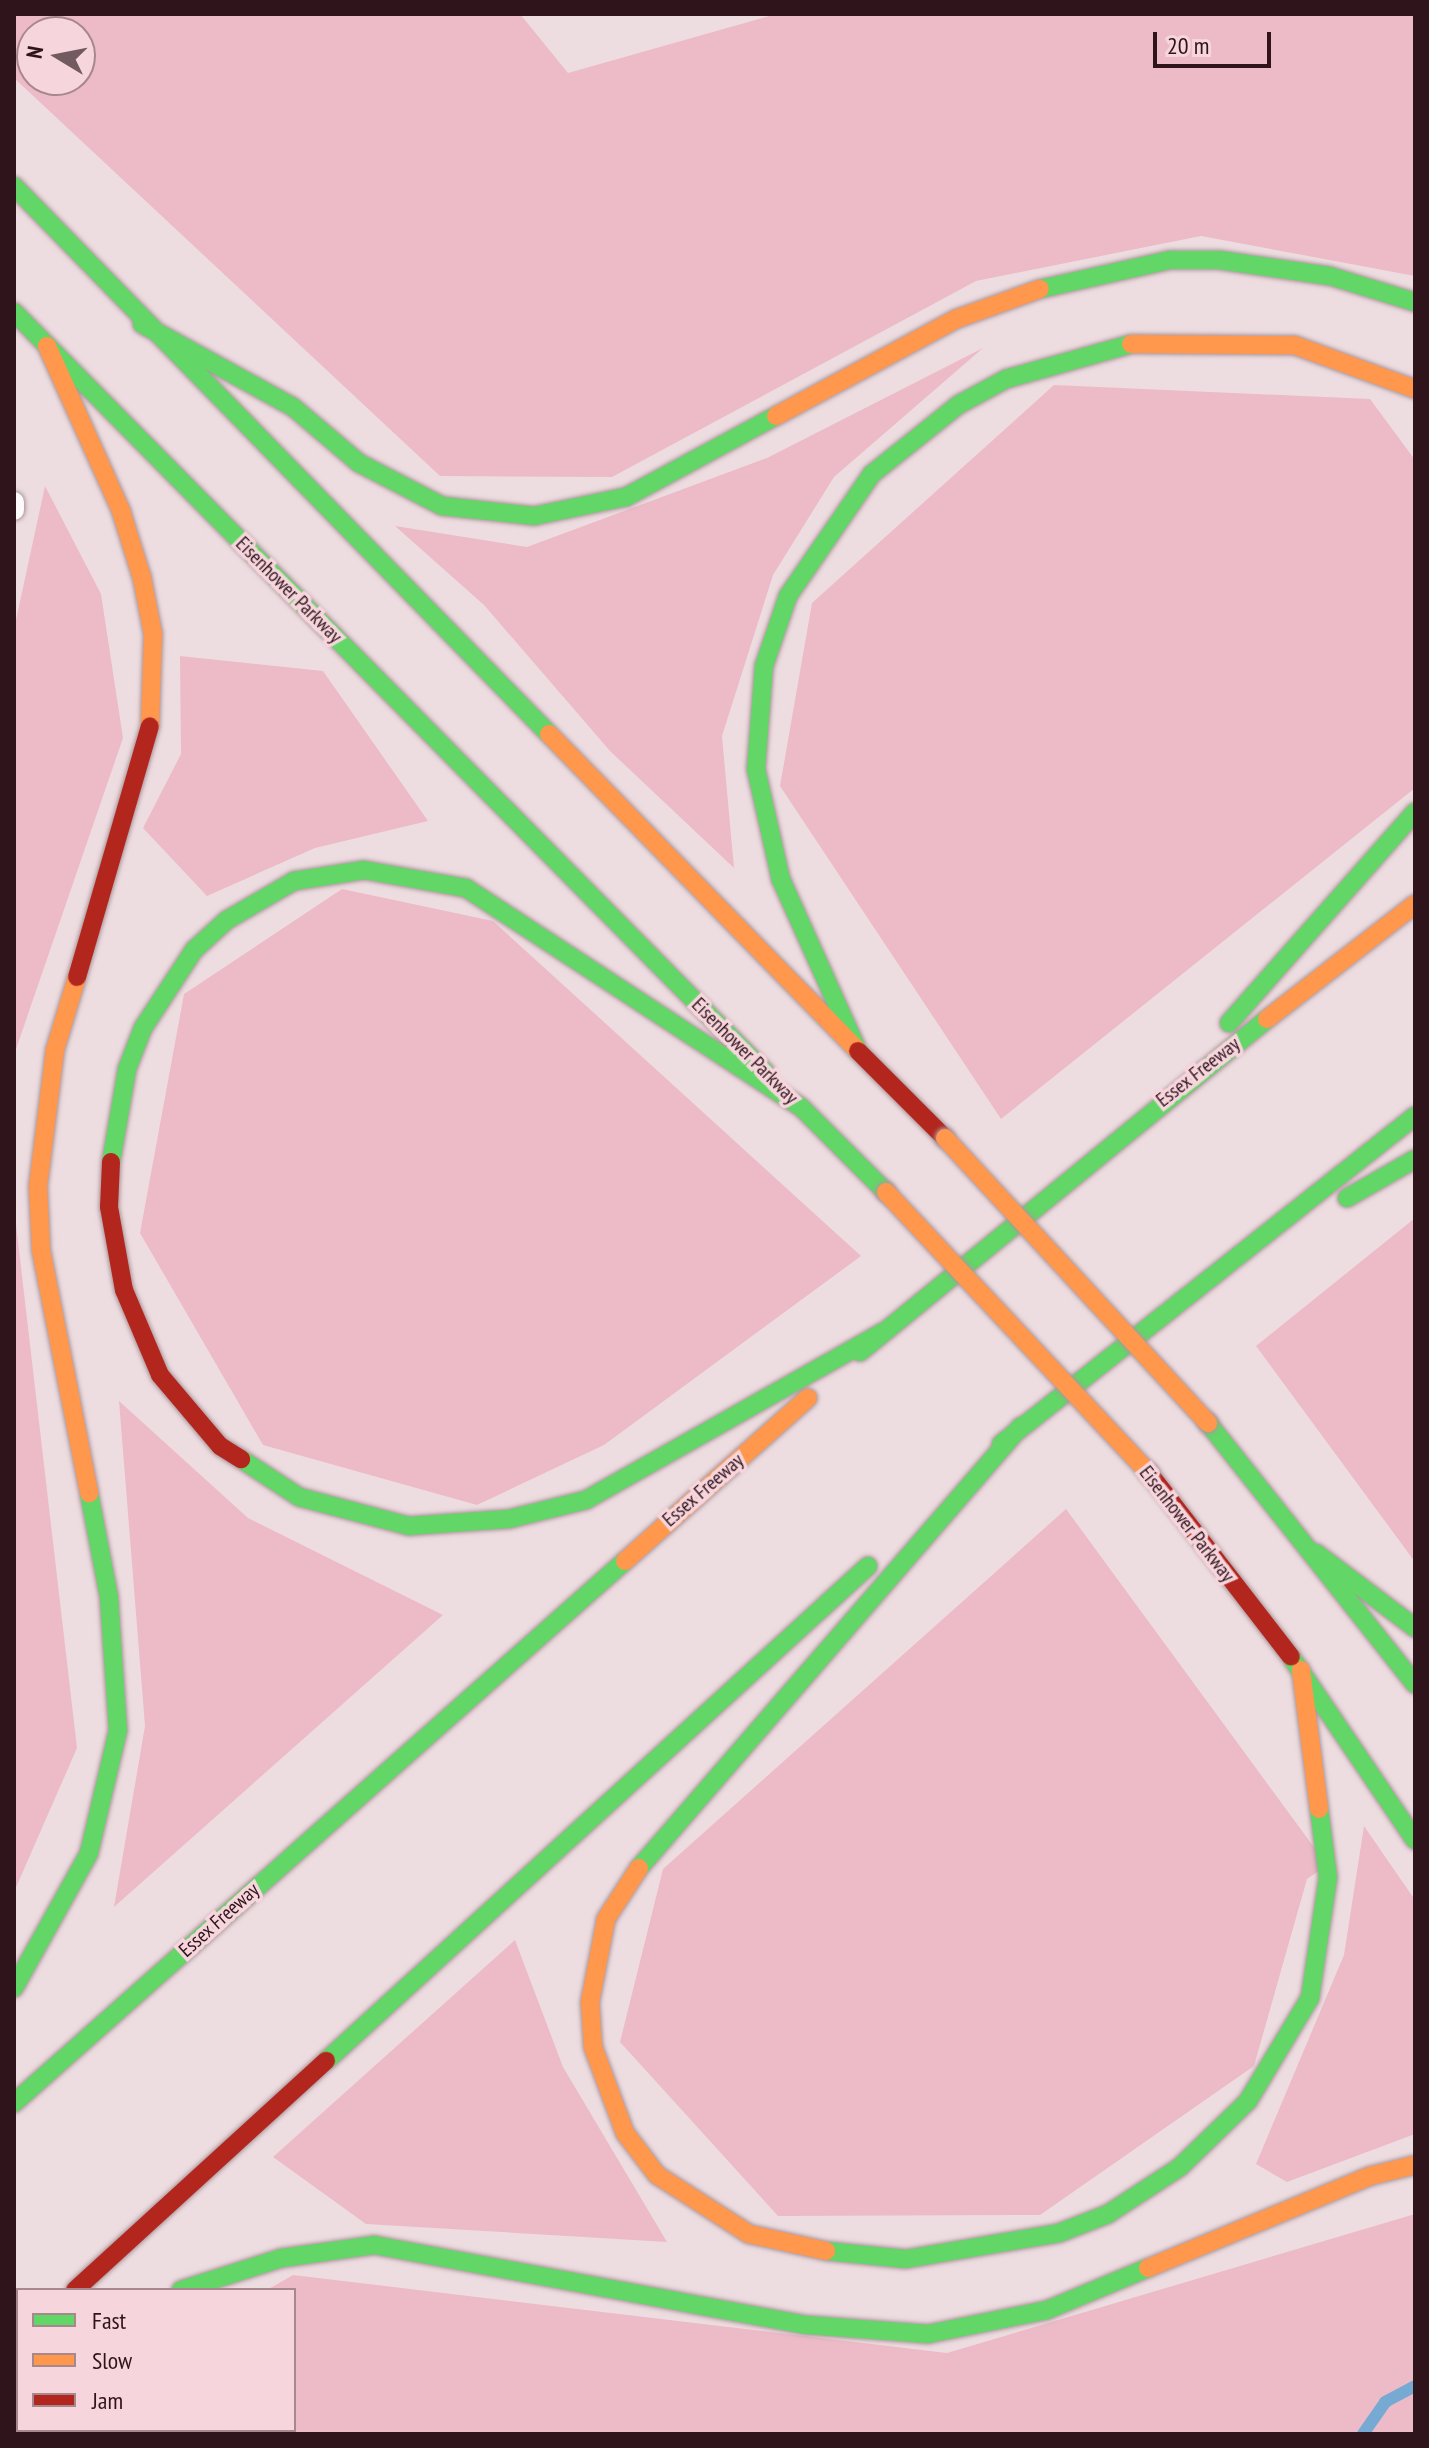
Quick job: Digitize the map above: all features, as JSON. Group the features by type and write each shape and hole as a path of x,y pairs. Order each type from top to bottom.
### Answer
{"main road":[{"path":"14,186 142,324 945,1138 1208,1423 1316,1553 1415,1684"},
{"path":"142,324 293,407 359,463 403,489 442,506 534,516 626,497 956,319 1066,279 1170,260 1219,260 1330,276 1415,302"},
{"name":"Eisenhower Parkway","path":"14,312 886,1192 1149,1473 1301,1670 1415,1840"},
{"path":"858,1051 781,880 756,769 757,719 764,666 788,596 872,474 958,405 1006,379 1148,339 1294,345 1415,389"},
{"path":"14,1988 89,1853 118,1730 109,1597 41,1250 38,1186 55,1050 129,811 154,701 153,634 142,578 121,511 47,346"},
{"path":"1162,1100 1415,812"},
{"path":"801,1107 466,888 364,870 294,881 227,920 194,950 143,1028 127,1069 110,1166 109,1207 124,1290 160,1375 220,1446 299,1497 409,1526 509,1519 586,1500 883,1332"},
{"name":"Essex Freeway","path":"14,2103 883,1332 1162,1100 1415,904"},
{"path":"77,2288 1021,1426 1230,1265 1415,1116"},
{"path":"1230,1265 1415,1159"},
{"path":"1021,1426 655,1842 606,1919 590,2002 593,2047 625,2133 657,2175 749,2234 860,2259 906,2259 1059,2233 1108,2214 1180,2167 1248,2101 1281,2057 1310,1998 1323,1947 1328,1877 1301,1670"},
{"path":"1316,1553 1415,1628"},
{"path":"187,2288 282,2258 374,2245 807,2325 928,2334 1047,2310 1370,2176 1415,2165"}],"lane":[{"path":"14,502 14,510"}],"shaded area":[{"path":"14,14 520,14 568,73 776,14 1415,14 1415,276 1201,236 976,281 612,477 440,476 33,96 96,96 96,16 16,16 16,80"},
{"path":"983,348 834,477 773,575 722,736 734,868 610,751 484,605 395,526 527,547 767,458"},
{"path":"1054,385 1370,399 1415,460 1415,788 1001,1119 780,786 812,603"},
{"path":"45,486 101,594 123,738 14,1055 14,629"},
{"path":"180,656 323,671 428,821 315,848 207,896 143,828 181,754"},
{"path":"342,889 493,921 861,1256 604,1445 477,1505 263,1445 140,1233 184,994"},
{"path":"14,1207 77,1748 14,1892"},
{"path":"1415,1218 1415,1562 1256,1346"},
{"path":"119,1401 248,1518 443,1615 114,1907 145,1726"},
{"path":"1066,1509 1327,1865 1307,1879 1254,2066 1040,2215 778,2216 620,2042 663,1869"},
{"path":"1364,1826 1415,1900 1415,2134 1287,2182 1256,2164 1344,1955"},
{"path":"515,1940 563,2067 667,2242 366,2224 273,2157"},
{"path":"1415,2214 1415,2434 17,2434 296,2432 296,2288 270,2288 293,2275 947,2353"}],"waterway":[{"path":"1363,2434 1385,2402 1415,2386"}],"traffic: fast":[{"path":"14,186 549,734"},
{"path":"1040,289 1170,260 1219,260 1330,276 1415,302"},
{"path":"14,312 766,1073"},
{"path":"142,324 293,407 359,463 442,506 534,516 626,497 776,416"},
{"path":"858,1051 781,880 756,769 764,666 788,596 872,474 958,405 1006,379 1131,344"},
{"path":"1229,1023 1415,812"},
{"path":"111,1162 127,1069 143,1028 194,950 227,920 294,881 364,870 466,888 801,1107"},
{"path":"860,1352 1267,1019"},
{"path":"801,1107 886,1192"},
{"path":"1001,1444 1415,1116"},
{"path":"1347,1198 1415,1159"},
{"path":"241,1459 299,1497 409,1526 509,1519 586,1500 883,1332"},
{"path":"1208,1423 1415,1684"},
{"path":"639,1868 1021,1426"},
{"path":"14,1988 89,1853 118,1730 109,1597 89,1493"},
{"path":"1316,1553 1415,1628"},
{"path":"14,2103 625,1561"},
{"path":"326,2061 868,1566"},
{"path":"1291,1657 1415,1840"},
{"path":"826,2251 906,2259 1059,2233 1108,2214 1180,2167 1248,2101 1310,1998 1328,1877 1319,1809"},
{"path":"187,2288 282,2258 374,2245 807,2325 928,2334 1047,2310 1148,2268"}],"traffic: slow":[{"path":"776,416 956,319 1040,289"},
{"path":"1131,344 1294,345 1415,389"},
{"path":"47,346 121,511 142,578 153,634 150,726"},
{"path":"549,734 856,1049"},
{"path":"1267,1019 1415,904"},
{"path":"77,977 55,1050 38,1186 41,1250 89,1493"},
{"path":"945,1138 1208,1423"},
{"path":"886,1192 1149,1473"},
{"path":"625,1561 808,1398"},
{"path":"1301,1670 1319,1809"},
{"path":"639,1868 606,1919 590,2002 593,2047 625,2133 657,2175 749,2234 826,2251"},
{"path":"1148,2268 1370,2176 1415,2165"}],"traffic: jam":[{"path":"77,977 150,726"},
{"path":"858,1051 945,1138"},
{"path":"111,1162 109,1207 124,1290 160,1375 220,1446 241,1459"},
{"path":"1149,1473 1291,1657"},
{"path":"77,2288 326,2061"}]}
